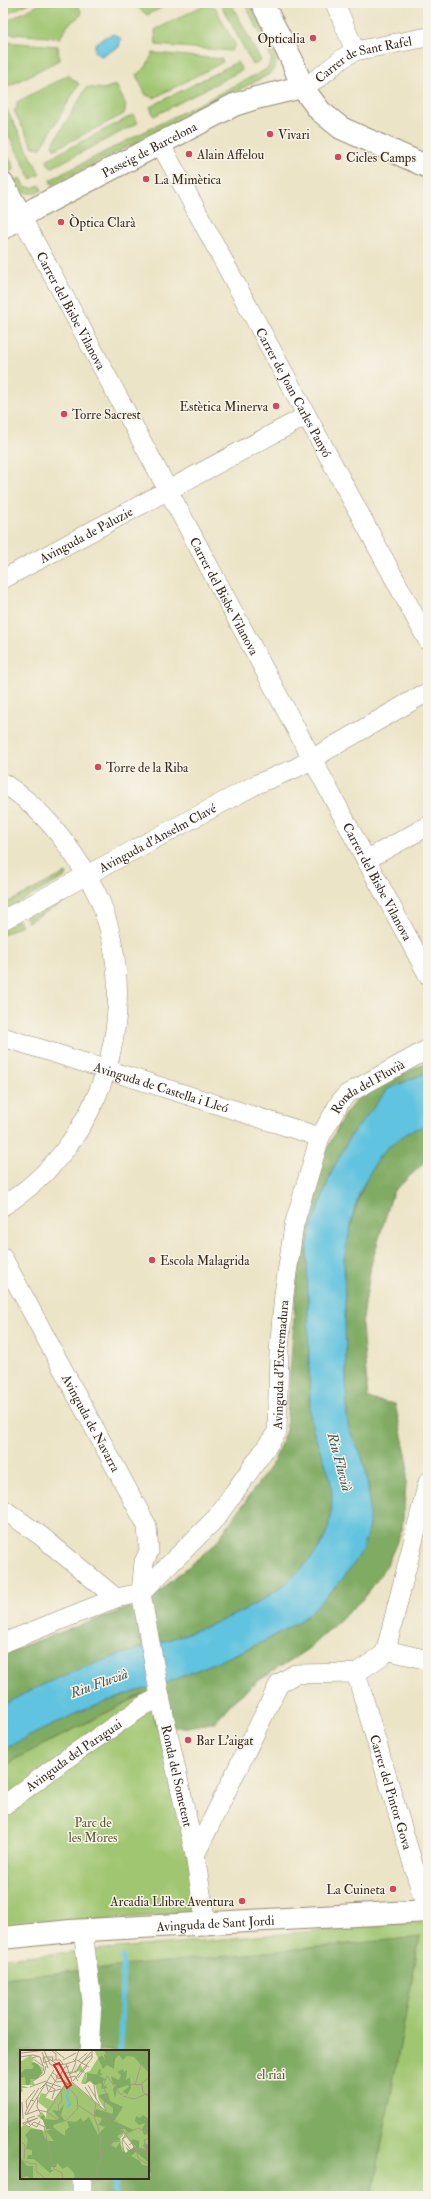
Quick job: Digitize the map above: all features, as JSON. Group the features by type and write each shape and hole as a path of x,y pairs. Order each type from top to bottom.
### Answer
{"main road":[{"path":"262,3 292,60 302,87 320,111 341,128 428,167"},
{"name":"Passeig de Barcelona","path":"3,228 21,216 243,101 302,87"},
{"path":"3,184 21,216"},
{"name":"Avinguda de Sant Jordi","path":"3,1938 83,1931 428,1911"}],"street":[{"path":"335,3 354,51"},
{"name":"Carrer de Sant Rafel","path":"302,87 313,83 344,56 354,51 428,37"},
{"name":"Carrer de Joan Carles Panyó","path":"160,143 428,641"},
{"name":"Carrer del Bisbe Vilanova","path":"21,216 428,975"},
{"name":"Avinguda de Paluzie","path":"3,579 167,489 306,416"},
{"name":"Avinguda d'Anselm Clavé","path":"3,920 257,784 312,759 426,692"},
{"path":"3,783 34,806 62,836 87,876 102,905 111,934 117,965 118,1003 117,1025 108,1070 80,1130 64,1152 44,1174 20,1195 3,1206"},
{"path":"366,860 428,826"},
{"name":"Avinguda de Castella i Lleó","path":"3,1037 320,1137"},
{"name":"Ronda del Fluvià","path":"320,1137 340,1102 347,1094 428,1049"},
{"name":"Avinguda d'Extremadura","path":"141,1593 216,1518 277,1432 279,1351 290,1249 304,1184 320,1137"},
{"name":"Avinguda de Navarra","path":"3,1258 147,1526 149,1551 144,1562 141,1593 155,1698"},
{"path":"356,1673 383,1655 386,1650 428,1482"},
{"path":"3,1509 41,1536 116,1598"},
{"path":"3,1643 116,1598 141,1593"},
{"path":"386,1650 428,1660"},
{"name":"Ronda del Sometent","path":"194,1855 279,1684 294,1674 356,1673"},
{"name":"Carrer del Pintor Gova","path":"356,1673 428,1911"},
{"name":"Avinguda del Paraguai","path":"3,1806 155,1698"},
{"name":"Ronda del Sometent","path":"155,1698 194,1855 206,1925"},
{"path":"83,1931 92,2002 89,2050"},
{"path":"82,2179 82,2196"}],"green space":[{"path":"9,3 29,3 3,16 3,6"},
{"path":"42,3 77,3 82,14 68,25 60,38 3,33 3,23"},
{"path":"138,3 171,3 147,15 136,6"},
{"path":"220,3 231,3 261,61 253,65"},
{"path":"244,3 249,3 268,39 264,41"},
{"path":"206,4 215,7 235,45 231,51 156,45 155,30"},
{"path":"3,42 58,46 59,60 9,86 3,83"},
{"path":"273,48 276,56 276,63 274,69 268,75 52,185 50,180 267,69 272,60 268,51"},
{"path":"153,53 222,59 223,62 154,98 146,95 136,75 146,67"},
{"path":"237,62 242,70 154,116 150,107"},
{"path":"68,75 79,84 41,148 33,147 14,111 17,107 17,102"},
{"path":"116,85 126,105 124,114 55,149 52,145 87,87 103,89"},
{"path":"6,108 40,174 31,179 3,124 3,110"},
{"path":"133,115 138,123 51,168 46,160"},
{"path":"3,147 15,169 10,172 3,158"},
{"path":"20,178 26,187 33,188 39,185 42,190 33,193 23,191 14,181"},
{"path":"66,873 67,876 3,911 3,905"},
{"path":"81,889 85,891 27,922 25,917"},
{"path":"19,920 22,925 3,935 3,928"},
{"path":"428,1061 428,1072 388,1089 350,1137 332,1171 312,1226 307,1251 310,1412 313,1430 328,1469 332,1495 328,1529 320,1546 290,1580 266,1598 239,1613 211,1625 94,1664 48,1683 3,1705 3,1653 123,1610 154,1596 215,1544 274,1461 286,1430 299,1246 323,1157 344,1115 356,1100"},
{"path":"428,1125 428,1159 393,1192 371,1265 362,1325 368,1399 395,1404 408,1463 402,1530 387,1565 366,1596 308,1649 261,1679 232,1702 215,1722 182,1728 156,1722 147,1692 15,1759 3,1769 3,1749 79,1712 125,1695 168,1682 267,1640 307,1616 340,1582 369,1525 367,1477 362,1457 349,1430 347,1419 345,1250 361,1192 367,1177 376,1162 386,1149 398,1138 412,1130"},
{"name":"Parc de les Mores","path":"147,1692 166,1756 204,1912 3,1927 3,1769 15,1759"},
{"name":"el riai","path":"407,1923 428,1923 428,2196 3,2196 3,1958"},
{"name":"el riai","path":"420,1937 372,2196 3,2196 3,1978"}],"water":[{"path":"114,34 121,39 119,47 101,56 95,52 95,44 105,37"},
{"name":"Riu Fluvià","path":"428,1072 428,1125 410,1131 387,1148 378,1158 359,1193 344,1259 347,1419 349,1430 362,1457 367,1477 369,1500 369,1525 363,1549 353,1565 340,1582 307,1616 267,1640 168,1682 125,1695 79,1712 3,1749 3,1705 36,1688 94,1664 211,1625 239,1613 266,1598 290,1580 320,1546 328,1529 332,1495 328,1469 313,1430 310,1412 307,1251 312,1226 332,1171 350,1137 388,1089"}],"waterway":[{"path":"120,2050 123,1957"},
{"path":"115,2179 115,2196"}],"place":[{"name":"Opticalia","path":"313,38"},
{"name":"Vivari","path":"270,134"},
{"name":"Alain Affelou","path":"189,154"},
{"name":"Cicles Camps","path":"338,157"},
{"name":"La Mimètica","path":"146,179"},
{"name":"Òptica Clarà","path":"61,222"},
{"name":"Estètica Minerva","path":"276,406"},
{"name":"Torre Sacrest","path":"64,414"},
{"name":"Torre de la Riba","path":"98,767"},
{"name":"Escola Malagrida","path":"152,1260"},
{"name":"Bar L'aigat","path":"188,1740"},
{"name":"La Cuineta","path":"393,1889"},
{"name":"Arcadia Llibre Aventura","path":"242,1901"}]}
